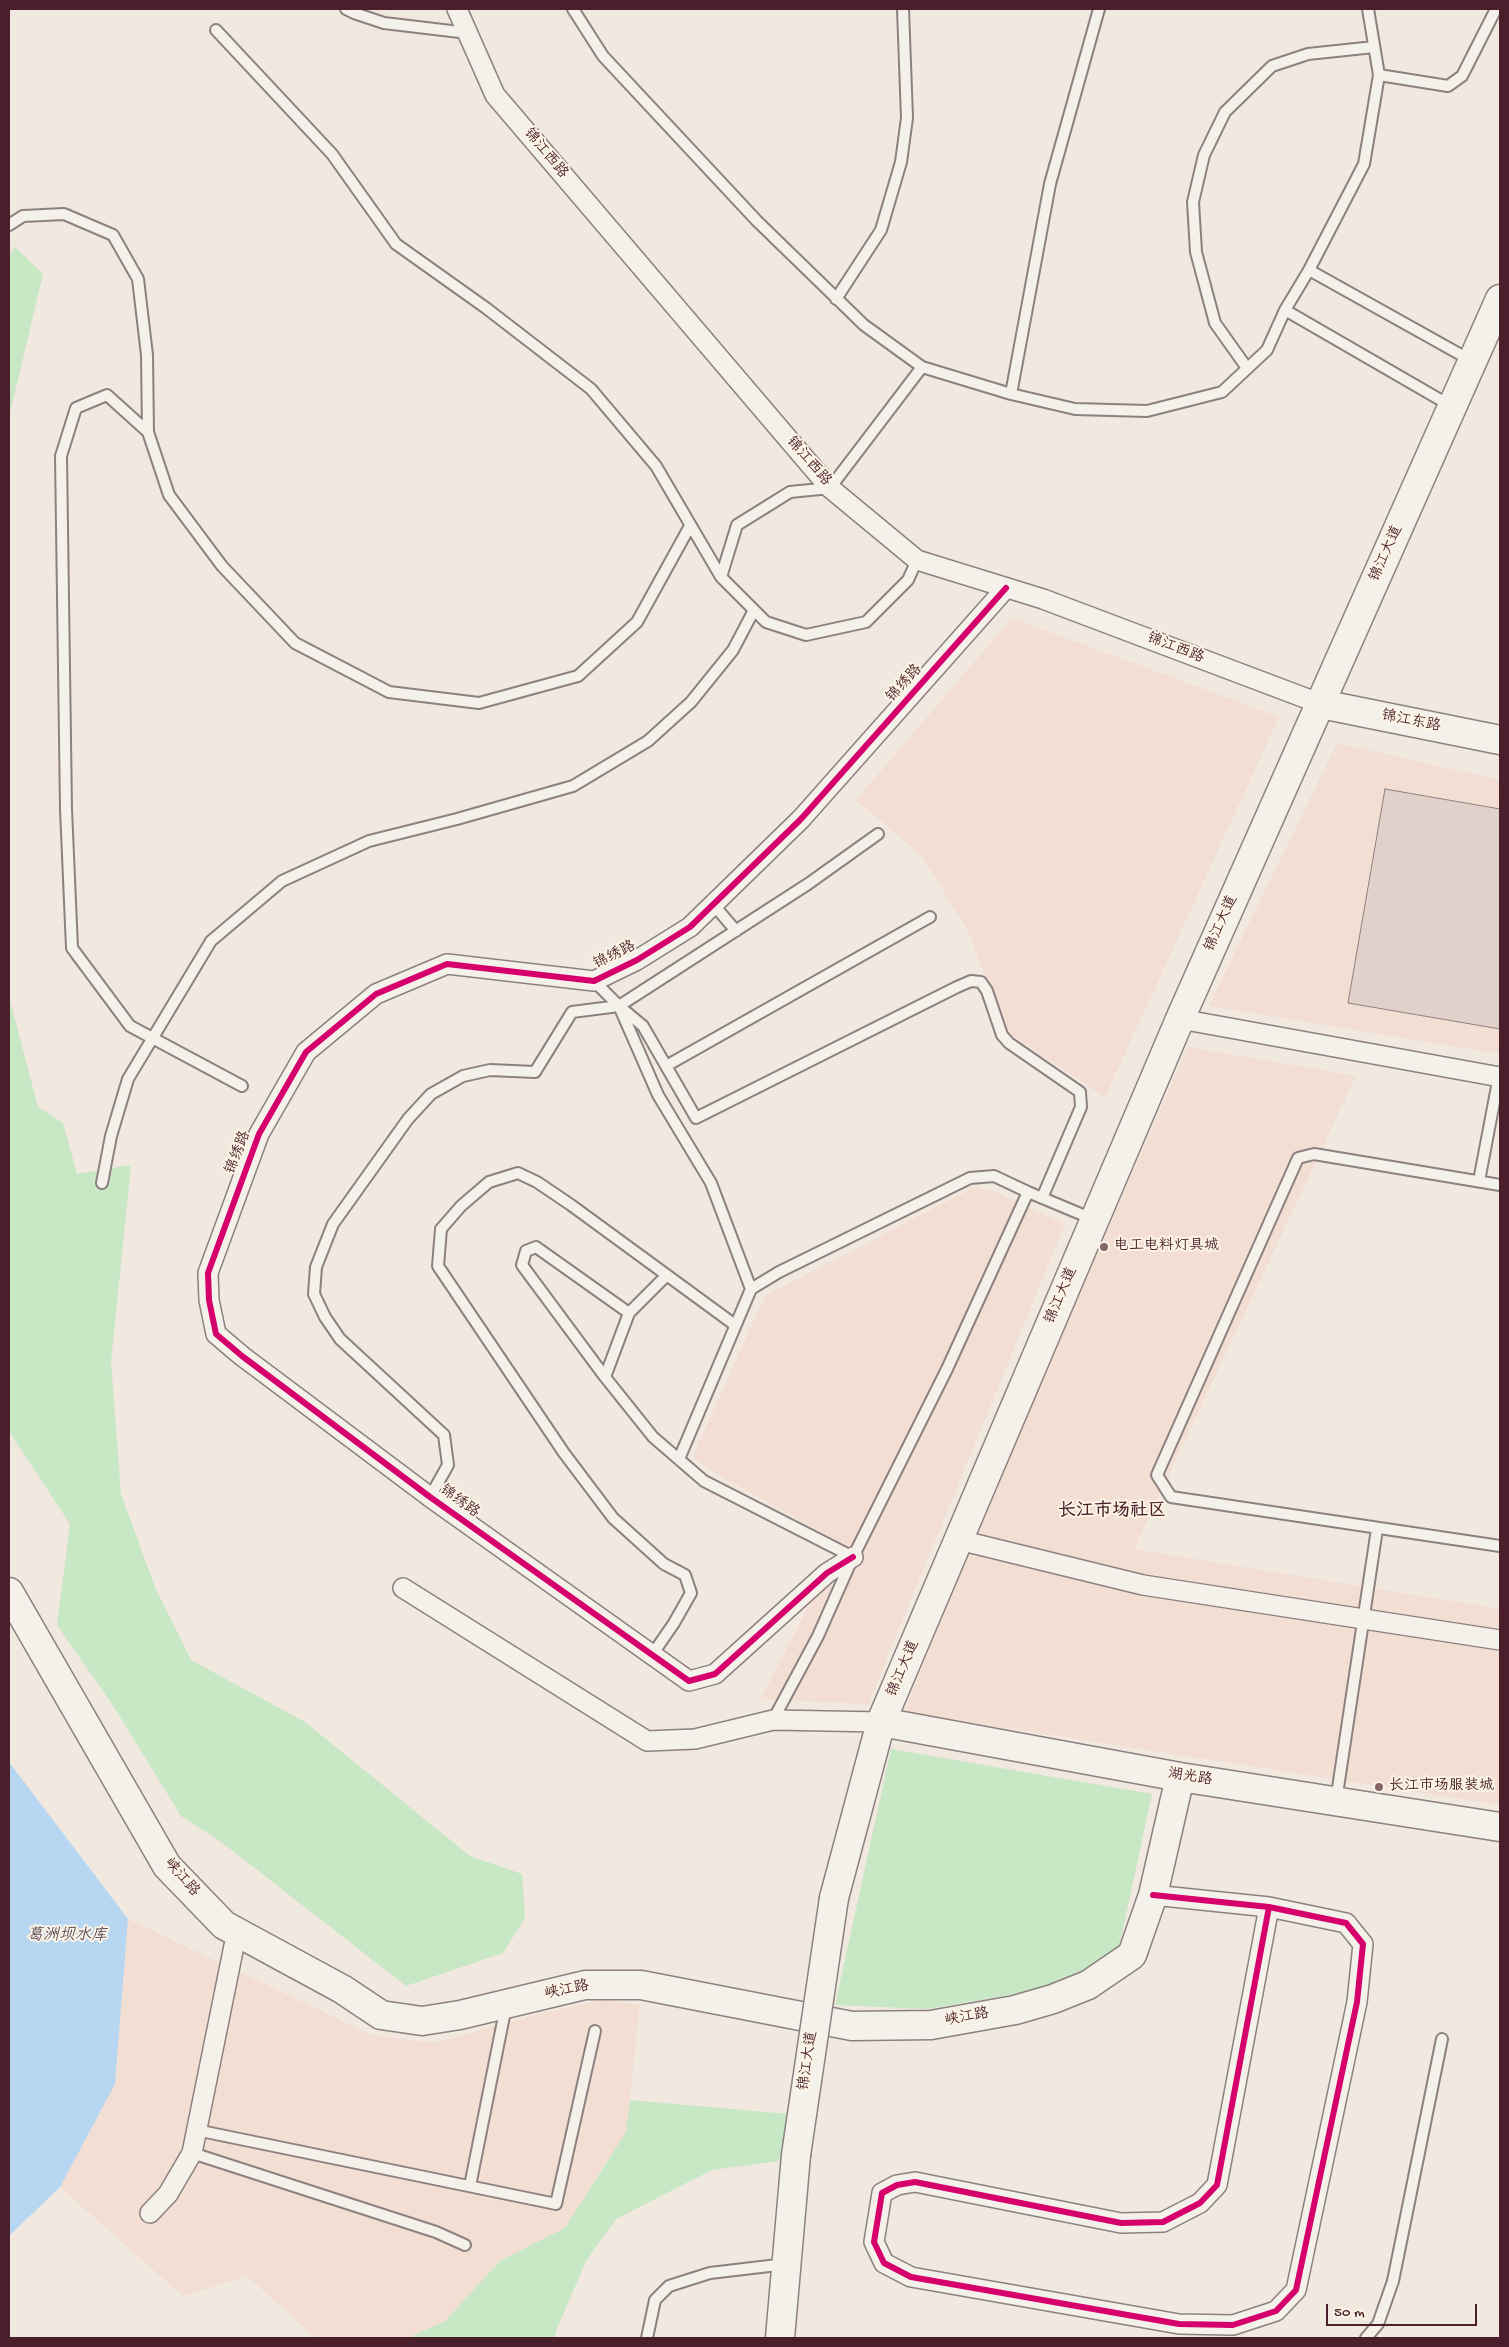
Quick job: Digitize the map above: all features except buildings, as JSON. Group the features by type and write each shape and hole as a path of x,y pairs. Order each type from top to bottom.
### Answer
{"main road":[{"name":"锦江大道","path":"780,2338 796,2155 834,1898 881,1722 1180,1019 1500,299"},
{"name":"锦江东路","path":"1321,704 1500,740"},
{"name":"峡江路","path":"9,1592 167,1866 224,1925 342,1989 382,2015 422,2021 506,2004 585,1985 641,1984 852,2026 931,2025 1015,2010 1053,2000 1088,1985 1132,1954 1153,1895 1180,1777"},
{"name":"湖光路","path":"881,1722 1180,1777 1500,1827"}],"street":[{"name":"锦江西路","path":"457,9 495,95 830,488 917,560 1043,599 1321,704"},
{"name":"锦绣路","path":"853,1557 827,1573 715,1674 689,1681 430,1497 242,1356 216,1334 209,1300 208,1273 259,1134 306,1052 376,994 448,964 594,980 637,960 690,927 801,820 1006,588"},
{"path":"1180,1019 1499,1077"},
{"path":"959,1540 1143,1585 1500,1640"},
{"path":"403,1588 647,1741 695,1740 773,1720 881,1722"},
{"path":"1153,1895 1269,1907 1346,1923 1363,1944 1357,2002 1296,2290 1276,2311 1233,2326 1179,2324 910,2277 884,2263 874,2242 882,2193 897,2185 916,2182 1121,2223 1163,2222 1200,2203 1217,2185 1269,1907"},
{"path":"150,2213 168,2194 192,2153 236,1931"}],"lane":[{"path":"346,9 354,14 384,23 468,33"},
{"path":"573,9 603,56 758,221 864,325 922,367 1011,394 1074,409 1147,411 1222,392 1267,350 1285,310 1309,270 1364,164 1379,75 1368,9"},
{"path":"836,299 882,230 900,162 907,118 903,9"},
{"path":"1011,394 1050,184 1099,9"},
{"path":"1379,75 1448,86 1462,76 1496,9"},
{"path":"216,30 332,154 396,244 486,308 591,389 656,466 721,577 766,622 806,635 866,622 908,580 917,560"},
{"path":"1247,368 1215,323 1196,252 1193,202 1204,154 1225,112 1272,66 1308,54 1374,47"},
{"path":"9,225 23,216 64,214 113,235 138,279 147,355 148,432 169,495 222,566 295,643 389,692 479,703 578,676 637,622 690,526"},
{"path":"1309,270 1473,362"},
{"path":"1285,310 1452,407"},
{"path":"721,577 737,525 790,492 830,488 922,367"},
{"path":"148,432 107,395 76,408 62,456 66,809 72,948 130,1026 242,1086"},
{"path":"102,1183 111,1136 128,1080 212,941 282,881 369,841 573,786 648,741 691,702 733,650 754,610"},
{"path":"430,1497 448,1465 444,1435 340,1339 325,1317 314,1294 316,1267 333,1224 408,1119 430,1094 463,1076 490,1070 535,1072 572,1012 619,1006 808,884 878,834"},
{"path":"713,904 736,931"},
{"path":"666,1066 930,917"},
{"path":"594,980 619,1006 643,1026 696,1118 957,987 971,981 981,982 987,992 1002,1035 1009,1043 1080,1092 1081,1107 1042,1198"},
{"path":"619,1006 658,1095 711,1183 751,1289"},
{"path":"1480,1181 1499,1077"},
{"path":"1500,1185 1314,1154 1298,1158 1156,1475 1171,1498 1500,1546"},
{"path":"652,1655 691,1594 685,1576 664,1564 613,1518 564,1453 438,1266 441,1229 461,1206 489,1182 518,1173 537,1182 735,1325"},
{"path":"679,1459 751,1289 779,1272 970,1178 994,1176 1095,1220"},
{"path":"773,1720 818,1636 853,1557 947,1370 1028,1192"},
{"path":"629,1314 536,1247 526,1251 522,1264 605,1377 653,1436 704,1481 853,1557"},
{"path":"605,1377 629,1314 667,1275"},
{"path":"1336,1802 1377,1529"},
{"path":"470,2186 506,2004"},
{"path":"196,2130 556,2204 595,2031"},
{"path":"1366,2338 1378,2324 1393,2281 1442,2039"},
{"path":"192,2153 436,2232 465,2245"},
{"path":"647,2338 655,2300 669,2286 710,2273 787,2263"}],"shaded area":[{"path":"1012,618 1279,717 1105,1097 1007,1032 966,927 922,856 856,800"},
{"path":"1337,743 1500,780 1500,1054 1209,1006"},
{"path":"1188,1047 1356,1076 1134,1549 1500,1609 1500,1805 904,1712 983,1515"},
{"path":"975,1187 995,1192 1065,1224 868,1704 761,1699 841,1543 708,1469 693,1456 765,1296"},
{"path":"128,1919 372,2035 435,2043 534,2015 602,2000 640,2005 626,2132 565,2228 500,2261 445,2321 408,2338 316,2338 247,2276 183,2296 60,2187 115,2084"}],"green space":[{"path":"15,247 43,274 9,417 9,255"},
{"path":"9,997 38,1107 63,1123 77,1174 131,1165 111,1362 121,1494 155,1587 191,1660 305,1722 470,1856 522,1874 525,1918 503,1953 406,1986 220,1841 181,1816 114,1707 57,1625 70,1524 9,1431"},
{"path":"891,1749 1152,1794 1118,1952 1079,1977 1020,1993 927,2009 835,2005"},
{"path":"630,2100 789,2114 779,2161 712,2170 616,2219 586,2261 556,2331 555,2338 408,2338 445,2321 500,2261 565,2228 626,2132"}],"water":[{"name":"葛洲坝水库","path":"9,1762 128,1919 115,2084 60,2187 9,2236"}],"cycle path":[{"path":"853,1557 827,1573 715,1674 689,1681 430,1497 242,1356 216,1334 209,1300 208,1273 259,1134 306,1052 376,994 447,964 594,981 637,960 690,927 801,819 1006,588"},
{"path":"1153,1895 1269,1907 1346,1923 1363,1944 1357,2002 1296,2290 1276,2311 1233,2325 1179,2324 911,2277 884,2263 874,2242 882,2193 897,2185 915,2182 1121,2223 1163,2222 1200,2203 1217,2185 1269,1907"}],"place":[{"name":"电工电料灯具城","path":"1104,1247"},
{"name":"长江市场服装城","path":"1379,1787"}],"district":[{"name":"长江市场社区","path":"1112,1512"}]}
